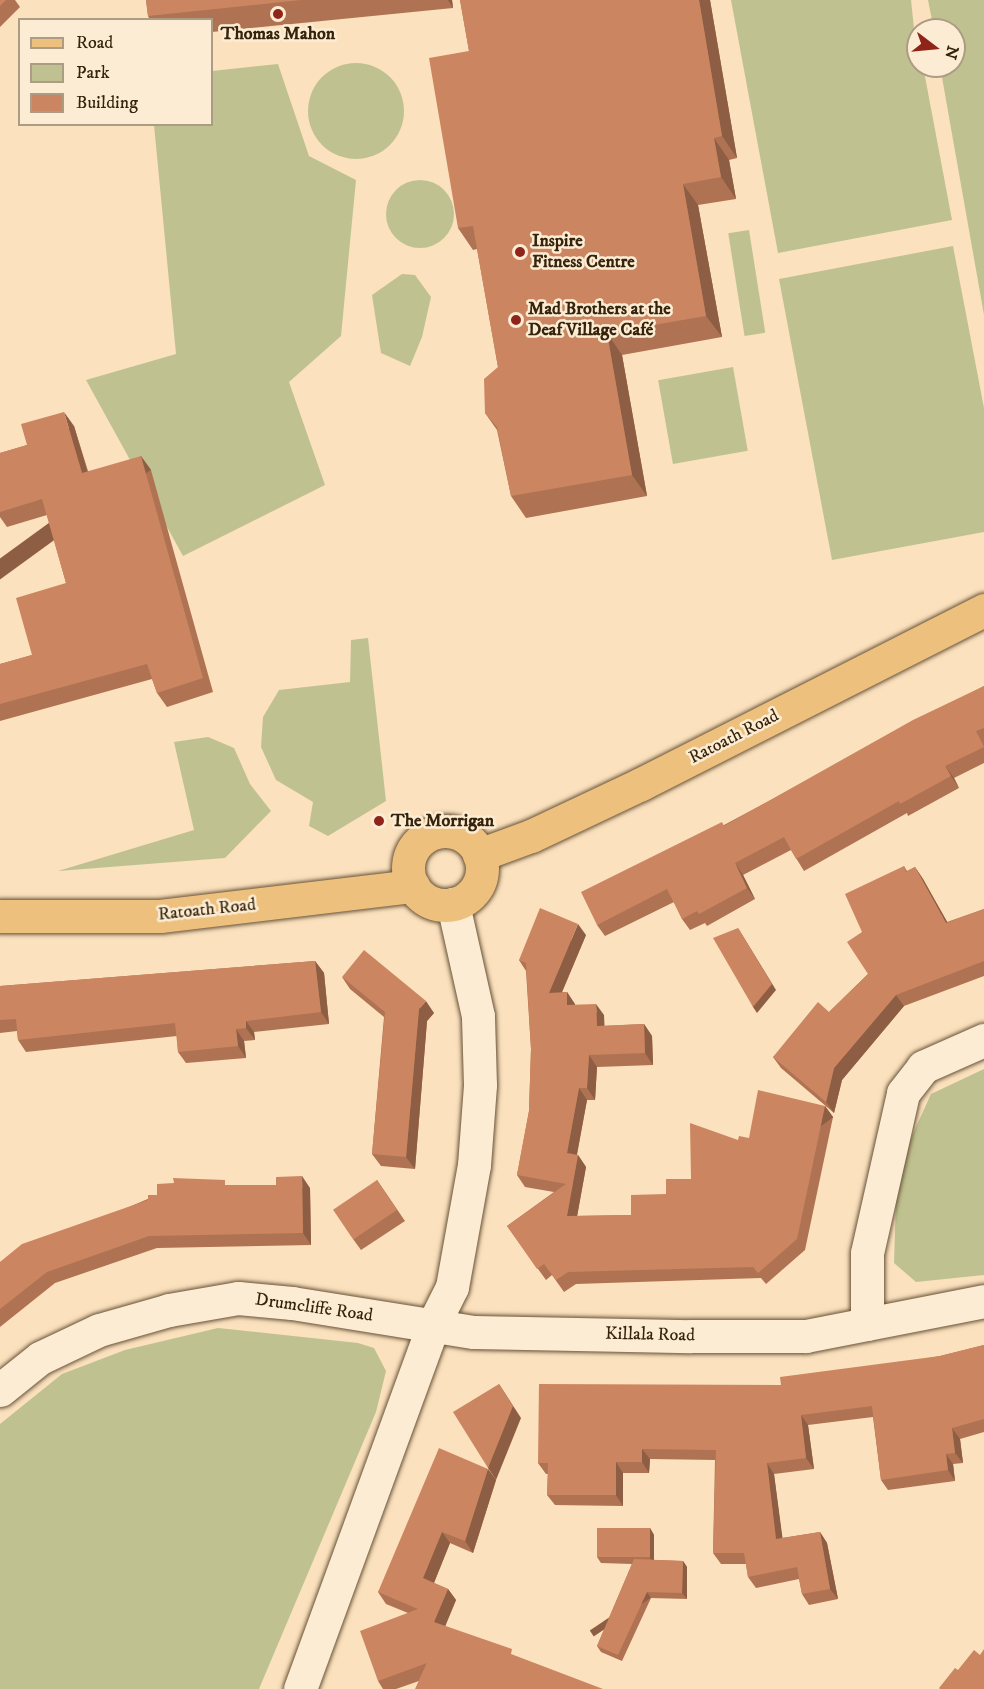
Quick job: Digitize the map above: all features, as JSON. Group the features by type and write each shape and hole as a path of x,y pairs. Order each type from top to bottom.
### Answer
{"main road":[{"name":"Ratoath Road","path":"479,855 531,836 641,784 984,610"},
{"path":"438,832 463,836 479,855 482,867 477,886 464,900 453,904 427,901 413,886 408,869 410,856 425,837 438,832"},
{"name":"Ratoath Road","path":"0,916 160,916 413,886"}],"street":[{"path":"300,1689 433,1324 452,1287 474,1165 480,1085 478,1016 453,904"},
{"path":"867,1324 867,1253 903,1093 923,1067 984,1040"},
{"name":"Drumcliffe Road","path":"0,1390 40,1358 99,1330 169,1310 238,1298 433,1324"},
{"name":"Killala Road","path":"433,1324 474,1332 806,1336 984,1301"}],"green space":[{"path":"731,0 911,0 913,18 906,18 906,78 925,78 952,220 778,253"},
{"path":"928,0 984,0 984,315 942,78 966,78 966,18 932,18"},
{"path":"356,63 375,66 390,77 401,92 404,111 401,130 390,145 375,156 356,159 337,156 322,145 311,130 308,111 311,92 322,77 337,66"},
{"path":"278,64 309,156 356,180 341,336 289,382 325,485 183,556 86,380 176,354 154,126 213,126 213,71"},
{"path":"420,180 433,183 444,190 451,201 454,214 451,227 444,238 433,245 420,248 407,245 396,238 389,227 386,214 389,201 396,190 407,183"},
{"path":"749,230 765,333 745,336 728,233"},
{"path":"953,246 984,408 984,532 832,560 779,279"},
{"path":"402,274 415,275 431,297 422,337 410,366 381,353 372,295"},
{"path":"733,367 748,451 673,464 658,380"},
{"path":"368,638 386,801 328,836 309,826 313,802 276,780 261,747 263,717 279,690 350,682 351,640"},
{"path":"208,737 234,748 250,784 271,811 225,858 58,871 194,830 174,742"},
{"path":"984,1069 984,1275 916,1282 894,1263 896,1199 911,1138 931,1094"},
{"path":"218,1328 358,1343 374,1348 386,1371 376,1412 259,1689 0,1689 0,1424 62,1374 125,1350"}],"building":[{"path":"146,0 301,0 148,16"},
{"path":"460,0 699,0 722,136 714,138 721,177 683,184 706,316 607,333 632,475 511,496 497,427 485,413 484,379 498,367 473,226 458,228 429,58 469,51"},
{"path":"64,412 82,473 141,456 203,678 157,693 147,664 0,704 0,664 32,655 16,598 66,583 42,499 0,512 0,453 27,445 21,424"},
{"path":"984,686 984,728 976,731 984,747 945,766 951,776 900,804 899,801 796,859 784,837 735,863 747,888 699,914 697,911 682,919 667,889 597,925 581,892 722,822 724,826 913,720"},
{"path":"904,866 906,872 915,867 946,923 984,909 984,961 896,995 834,1068 826,1102 773,1057 818,1002 829,1012 868,974 847,942 862,932 845,894"},
{"path":"540,908 578,924 549,993 567,992 567,1005 596,1004 597,1026 644,1024 645,1053 589,1055 587,1088 579,1088 567,1153 578,1155 567,1216 631,1215 631,1195 666,1194 666,1179 691,1179 690,1123 738,1140 739,1136 749,1138 758,1090 825,1106 797,1239 758,1273 753,1267 568,1272 556,1280 544,1264 537,1269 507,1226 566,1184 517,1175 529,1111 531,1049 526,963 519,960"},
{"path":"738,928 772,984 753,1007 713,938"},
{"path":"364,950 426,1001 419,1009 406,1157 372,1154 385,1012 342,977"},
{"path":"315,961 321,1012 246,1021 246,1028 236,1029 238,1046 178,1052 175,1023 18,1040 16,1019 0,1020 0,986"},
{"path":"302,1176 303,1233 149,1236 47,1272 0,1309 0,1262 22,1244 148,1200 148,1195 157,1195 157,1184 174,1183 173,1178 225,1180 225,1185 276,1185 276,1177"},
{"path":"377,1180 397,1210 353,1239 333,1210"},
{"path":"984,1345 984,1419 952,1428 955,1453 946,1454 948,1470 881,1480 872,1406 801,1415 806,1458 767,1463 776,1539 820,1532 830,1589 802,1594 797,1567 748,1577 744,1553 713,1553 716,1450 642,1449 642,1462 616,1462 616,1495 547,1495 548,1463 538,1463 539,1384 781,1385 780,1377 940,1356"},
{"path":"499,1384 513,1406 488,1468 453,1412"},
{"path":"439,1448 488,1469 465,1541 442,1532 423,1578 448,1589 434,1622 512,1649 511,1654 603,1689 415,1689 427,1663 378,1681 360,1631 418,1609 378,1592"},
{"path":"597,1528 650,1528 650,1557 597,1557"},
{"path":"634,1559 683,1561 682,1593 647,1592 618,1655 597,1646"},
{"path":"984,1649 984,1689 939,1688 974,1650 980,1655"}],"place":[{"name":"Thomas Mahon","path":"278,14"},
{"name":"Inspire Fitness Centre","path":"520,252"},
{"name":"Mad Brothers at the Deaf Village Café","path":"516,320"},
{"name":"The Morrigan","path":"379,821"}]}
